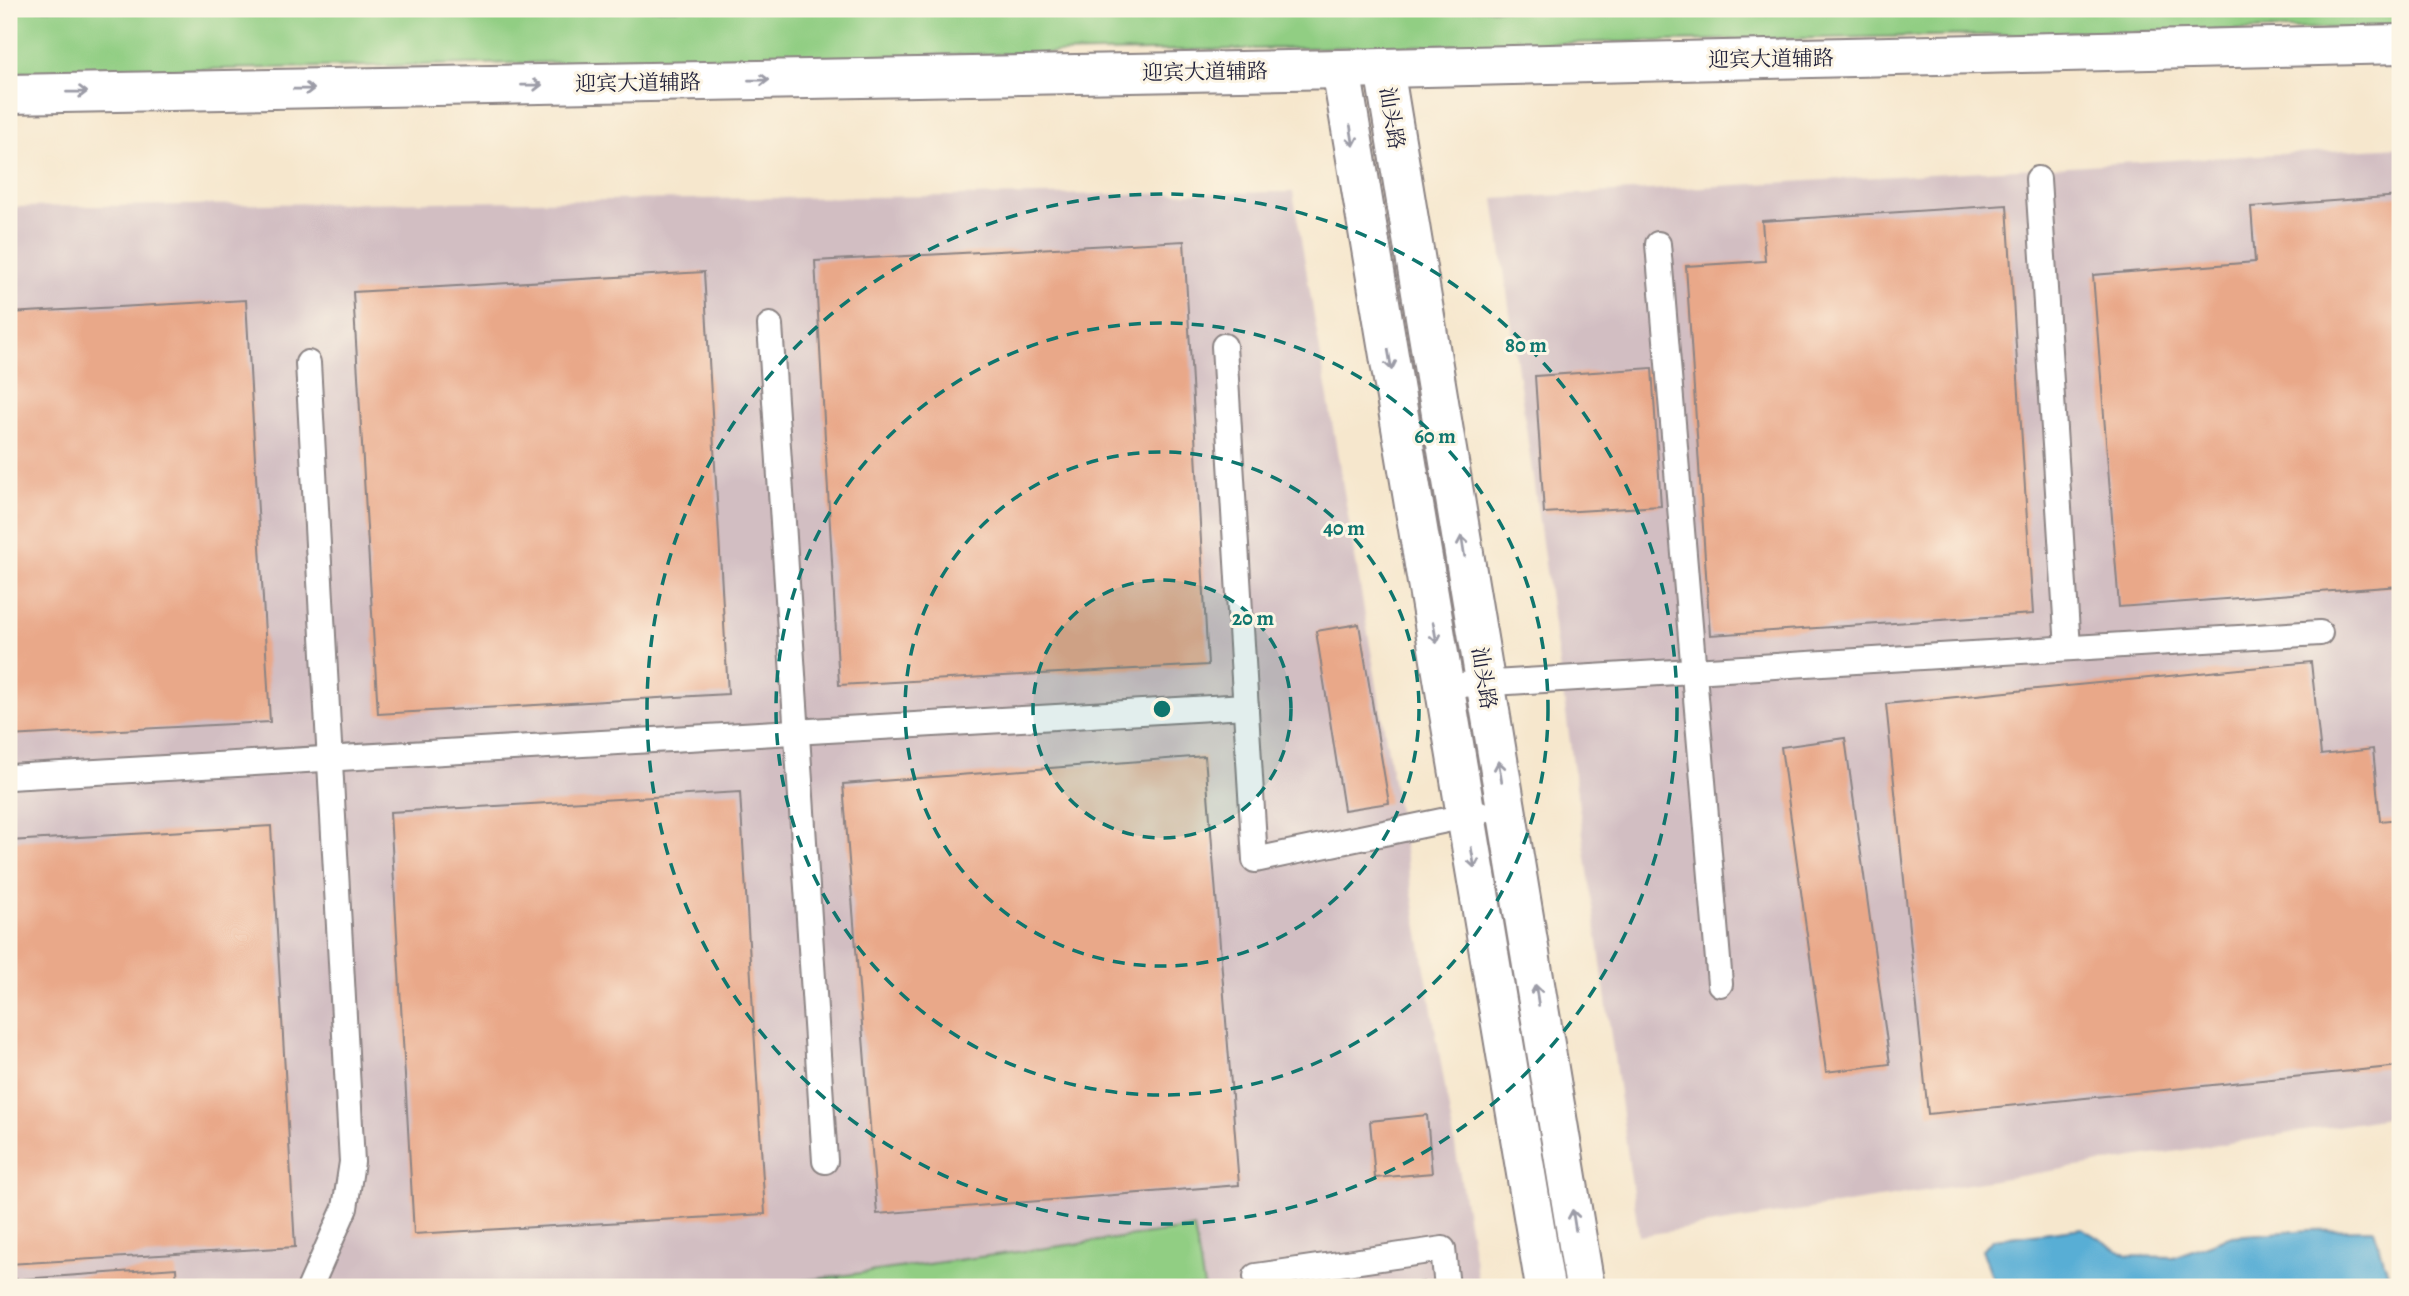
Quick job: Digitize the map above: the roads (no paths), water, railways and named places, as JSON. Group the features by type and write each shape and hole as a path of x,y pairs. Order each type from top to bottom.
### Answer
{"street":[{"name":"迎宾大道辅路","path":"9,94 1341,69 2400,44"},
{"name":"汕头路","path":"1384,68 1585,1287"},
{"name":"汕头路","path":"1341,69 1545,1287"}],"lane":[{"path":"2038,178 2068,648"},
{"path":"1658,244 1720,984"},
{"path":"770,326 825,1161"},
{"path":"1224,346 1255,860 1506,807"},
{"path":"308,363 352,1162 345,1209 310,1287"},
{"path":"1444,686 2320,633"},
{"path":"9,777 1246,706"},
{"path":"1257,1287 1256,1276 1443,1249 1447,1287"}],"water":[{"path":"2082,1228 2127,1256 2173,1257 2232,1236 2309,1230 2374,1229 2392,1287 1996,1287 1982,1249 1994,1239"}]}
